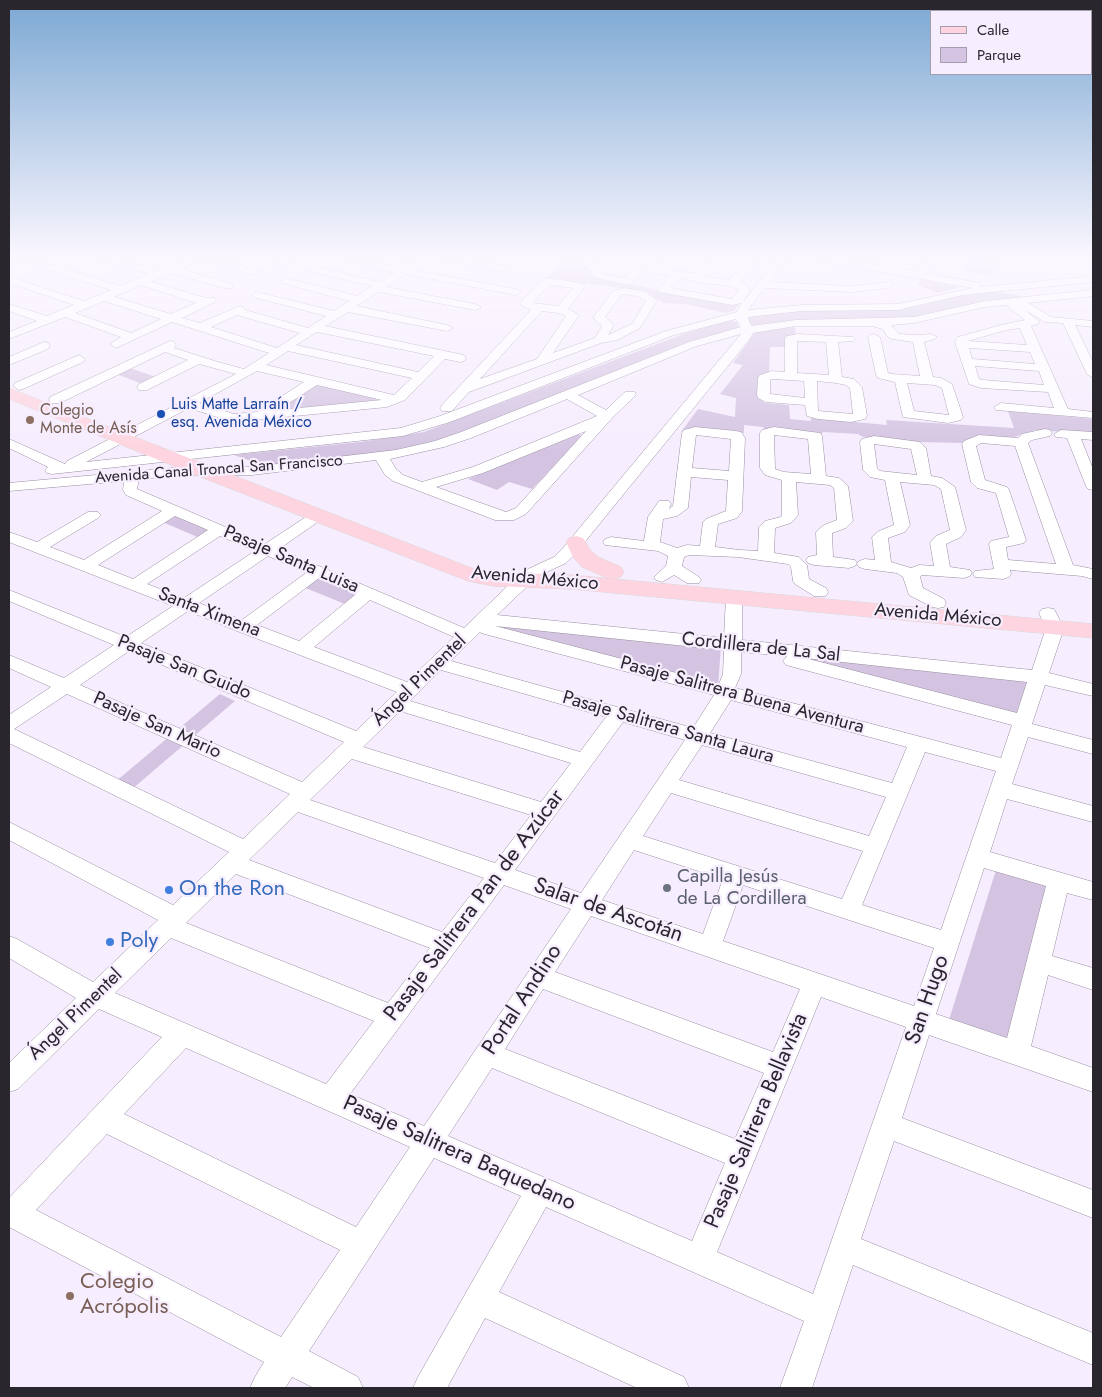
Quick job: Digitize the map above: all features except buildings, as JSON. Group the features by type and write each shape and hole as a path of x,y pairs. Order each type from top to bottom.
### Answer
{"main road":[{"name":"Avenida México","path":"12,387 54,400 129,435 170,458 237,471 468,562 492,566 613,572 676,570 796,578 820,592 910,589 938,603 1052,620 1093,631"},
{"name":"Avenida México","path":"12,387 198,463 317,516 460,572 492,579 571,582 734,597 1052,620 1093,617"},
{"path":"576,542 580,552 590,562 613,572"}],"street":[{"path":"9,336 41,322"},
{"path":"90,322 132,337"},
{"path":"116,344 162,322"},
{"path":"183,322 283,350 421,376"},
{"path":"199,328 212,322"},
{"path":"284,322 313,330 460,358"},
{"path":"93,460 129,435 252,370 325,322"},
{"path":"418,322 447,328"},
{"path":"447,408 526,322"},
{"path":"549,357 569,322"},
{"name":"Avenida Canal Troncal San Francisco","path":"9,487 132,476 198,463 403,432 444,419 683,328 707,322"},
{"path":"745,322 748,329"},
{"name":"Avenida Canal Troncal San Francisco","path":"237,471 381,456 410,451 452,439 693,344 748,329 822,329 886,326 904,322"},
{"path":"963,341 1009,326 1030,322"},
{"path":"1068,322 1093,374"},
{"path":"1024,324 1062,411"},
{"path":"886,326 885,336 868,336 881,374 889,377 927,380 940,382 947,386 956,417 948,419 908,414 900,378"},
{"path":"886,326 896,337 918,339 931,337"},
{"name":"Ángel Pimentel","path":"9,1079 523,580 565,556 745,338 748,329"},
{"path":"822,329 836,379"},
{"path":"791,376 790,339 822,329 849,339"},
{"path":"465,389 500,378 549,357 614,334 631,347"},
{"path":"948,337 963,341 1035,348"},
{"path":"918,339 927,380"},
{"path":"963,341 974,382 1052,389"},
{"path":"9,361 44,346"},
{"path":"54,400 167,347 198,360 315,380 383,405"},
{"path":"189,404 229,418 383,405 397,399 443,354"},
{"path":"549,357 572,370"},
{"path":"12,387 80,359"},
{"path":"108,374 138,385 198,360"},
{"path":"968,362 1043,368"},
{"path":"479,374 500,378"},
{"path":"810,377 811,402 811,412 815,415 859,417 855,385 850,382 810,377 772,375 765,377 764,397 811,402"},
{"path":"256,416 287,400 315,380"},
{"path":"993,384 1007,424"},
{"path":"568,394 607,416"},
{"path":"381,456 392,475 497,516 509,517 521,510 607,416 630,395"},
{"path":"1001,407 1092,415"},
{"path":"421,487 478,470 607,416"},
{"path":"651,546 657,515 672,513 680,508 689,433 695,431 731,434 738,438 733,514 711,522 707,551"},
{"path":"819,479 815,436 768,432 767,468 773,474 789,477 819,479 834,480 840,484 845,521 841,525 824,532 825,561"},
{"path":"981,574 1001,575 1004,573 997,544 1015,542 1018,539 1002,490 982,485 978,482 969,444 979,439 1021,442 1027,437 1049,433 1093,436"},
{"path":"1072,435 1093,486"},
{"path":"925,480 918,448 915,445 868,441 866,444 872,472 881,476 940,482 948,487 958,528 956,534 942,539 938,543 943,572"},
{"path":"1021,442 1066,569"},
{"path":"9,443 62,469"},
{"name":"Avenida Canal Troncal San Francisco","path":"9,474 62,469 93,460 170,458"},
{"path":"9,497 62,469"},
{"name":"Pasaje Santa Luisa","path":"132,476 130,491 219,530 368,593 475,626"},
{"path":"684,477 736,476"},
{"path":"766,556 767,527 770,524 786,520 790,515 789,477"},
{"path":"884,566 880,537 896,531 902,525 892,477"},
{"path":"85,566 174,510"},
{"path":"38,548 93,515"},
{"path":"9,724 317,516"},
{"path":"135,585 161,566 219,530"},
{"name":"Santa Ximena","path":"9,537 301,648 403,697 584,760"},
{"path":"611,542 666,548 676,570"},
{"path":"676,570 687,550 707,551 788,558 796,578"},
{"path":"796,578 809,560 884,566 898,568 910,589"},
{"path":"1002,564 1066,569 1093,574"},
{"path":"910,589 919,570 964,573"},
{"path":"244,626 318,572"},
{"path":"301,648 368,593"},
{"name":"Pasaje San Guido","path":"9,596 127,644 353,745 546,812"},
{"name":"Portal Andino","path":"266,1388 630,840 726,691 732,674 734,597"},
{"name":"San Hugo","path":"796,1388 1038,677 1052,620"},
{"name":"Cordillera de La Sal","path":"475,626 732,646 1038,677 1093,690"},
{"name":"Pasaje Salitrera Buena Aventura","path":"475,626 919,743 1004,778"},
{"path":"732,646 1022,724 1093,746"},
{"name":"Pasaje San Mario","path":"9,661 300,797"},
{"name":"Pasaje Salitrera Santa Laura","path":"438,663 899,792"},
{"name":"Pasaje Salitrera Pan de Azúcar","path":"331,1099 618,714"},
{"path":"9,736 239,857 447,944"},
{"path":"850,910 919,743"},
{"path":"1004,778 1093,814"},
{"path":"666,784 876,847"},
{"name":"Salar de Ascotán","path":"300,797 499,874 922,1019"},
{"path":"9,830 171,922 392,1017"},
{"path":"630,840 948,942"},
{"path":"977,857 1093,891"},
{"path":"710,946 736,874"},
{"path":"1016,1053 1059,881"},
{"name":"Pasaje Salitrera Baquedano","path":"9,946 95,996 822,1313"},
{"path":"1039,962 1093,979"},
{"path":"539,977 780,1067"},
{"name":"Pasaje Salitrera Bellavista","path":"699,1259 815,982"},
{"path":"922,1019 1093,1080"},
{"path":"182,1034 11,1213 347,1388"},
{"path":"488,1054 742,1156"},
{"path":"103,1118 361,1245"},
{"path":"886,1125 1093,1204"},
{"path":"429,1388 540,1190"},
{"path":"844,1247 1093,1349"},
{"path":"479,1299 673,1388"}],"green space":[{"path":"723,322 737,322 739,328 690,341 470,429 429,443 384,452 266,466 234,455 360,442 424,432 686,333"},
{"path":"749,322 828,322 759,325 752,325"},
{"path":"795,327 796,335 786,347 770,347 769,373 759,398 765,403 789,405 790,419 811,421 811,418 887,425 886,420 1014,428 1008,411 1093,419 1093,434 1036,430 1008,439 977,437 967,440 967,443 918,442 863,437 858,434 823,432 822,434 764,429 763,427 744,425 744,433 688,430 681,432 698,409 735,417 736,398 720,394 743,365 733,363 756,331"},
{"path":"130,368 159,378 145,385 116,374"},
{"path":"316,383 378,399 374,402 269,412"},
{"path":"578,434 582,436 532,489 509,482 497,490 468,479"},
{"path":"171,515 213,530 202,539 160,521"},
{"path":"318,576 363,592 350,606 303,587"},
{"path":"503,624 721,645 718,688 500,628"},
{"path":"775,653 1032,678 1018,714"},
{"path":"220,694 235,701 131,790 115,782"},
{"path":"996,870 1053,888 1012,1046 948,1023"}],"place":[{"name":"Luis Matte Larraín / esq. Avenida México","path":"161,414"},
{"name":"Colegio Monte de Asís","path":"30,420"},
{"name":"Capilla Jesús de La Cordillera","path":"667,888"},
{"name":"On the Ron","path":"169,890"},
{"name":"Poly","path":"110,942"},
{"name":"Colegio Acrópolis","path":"70,1296"}]}
